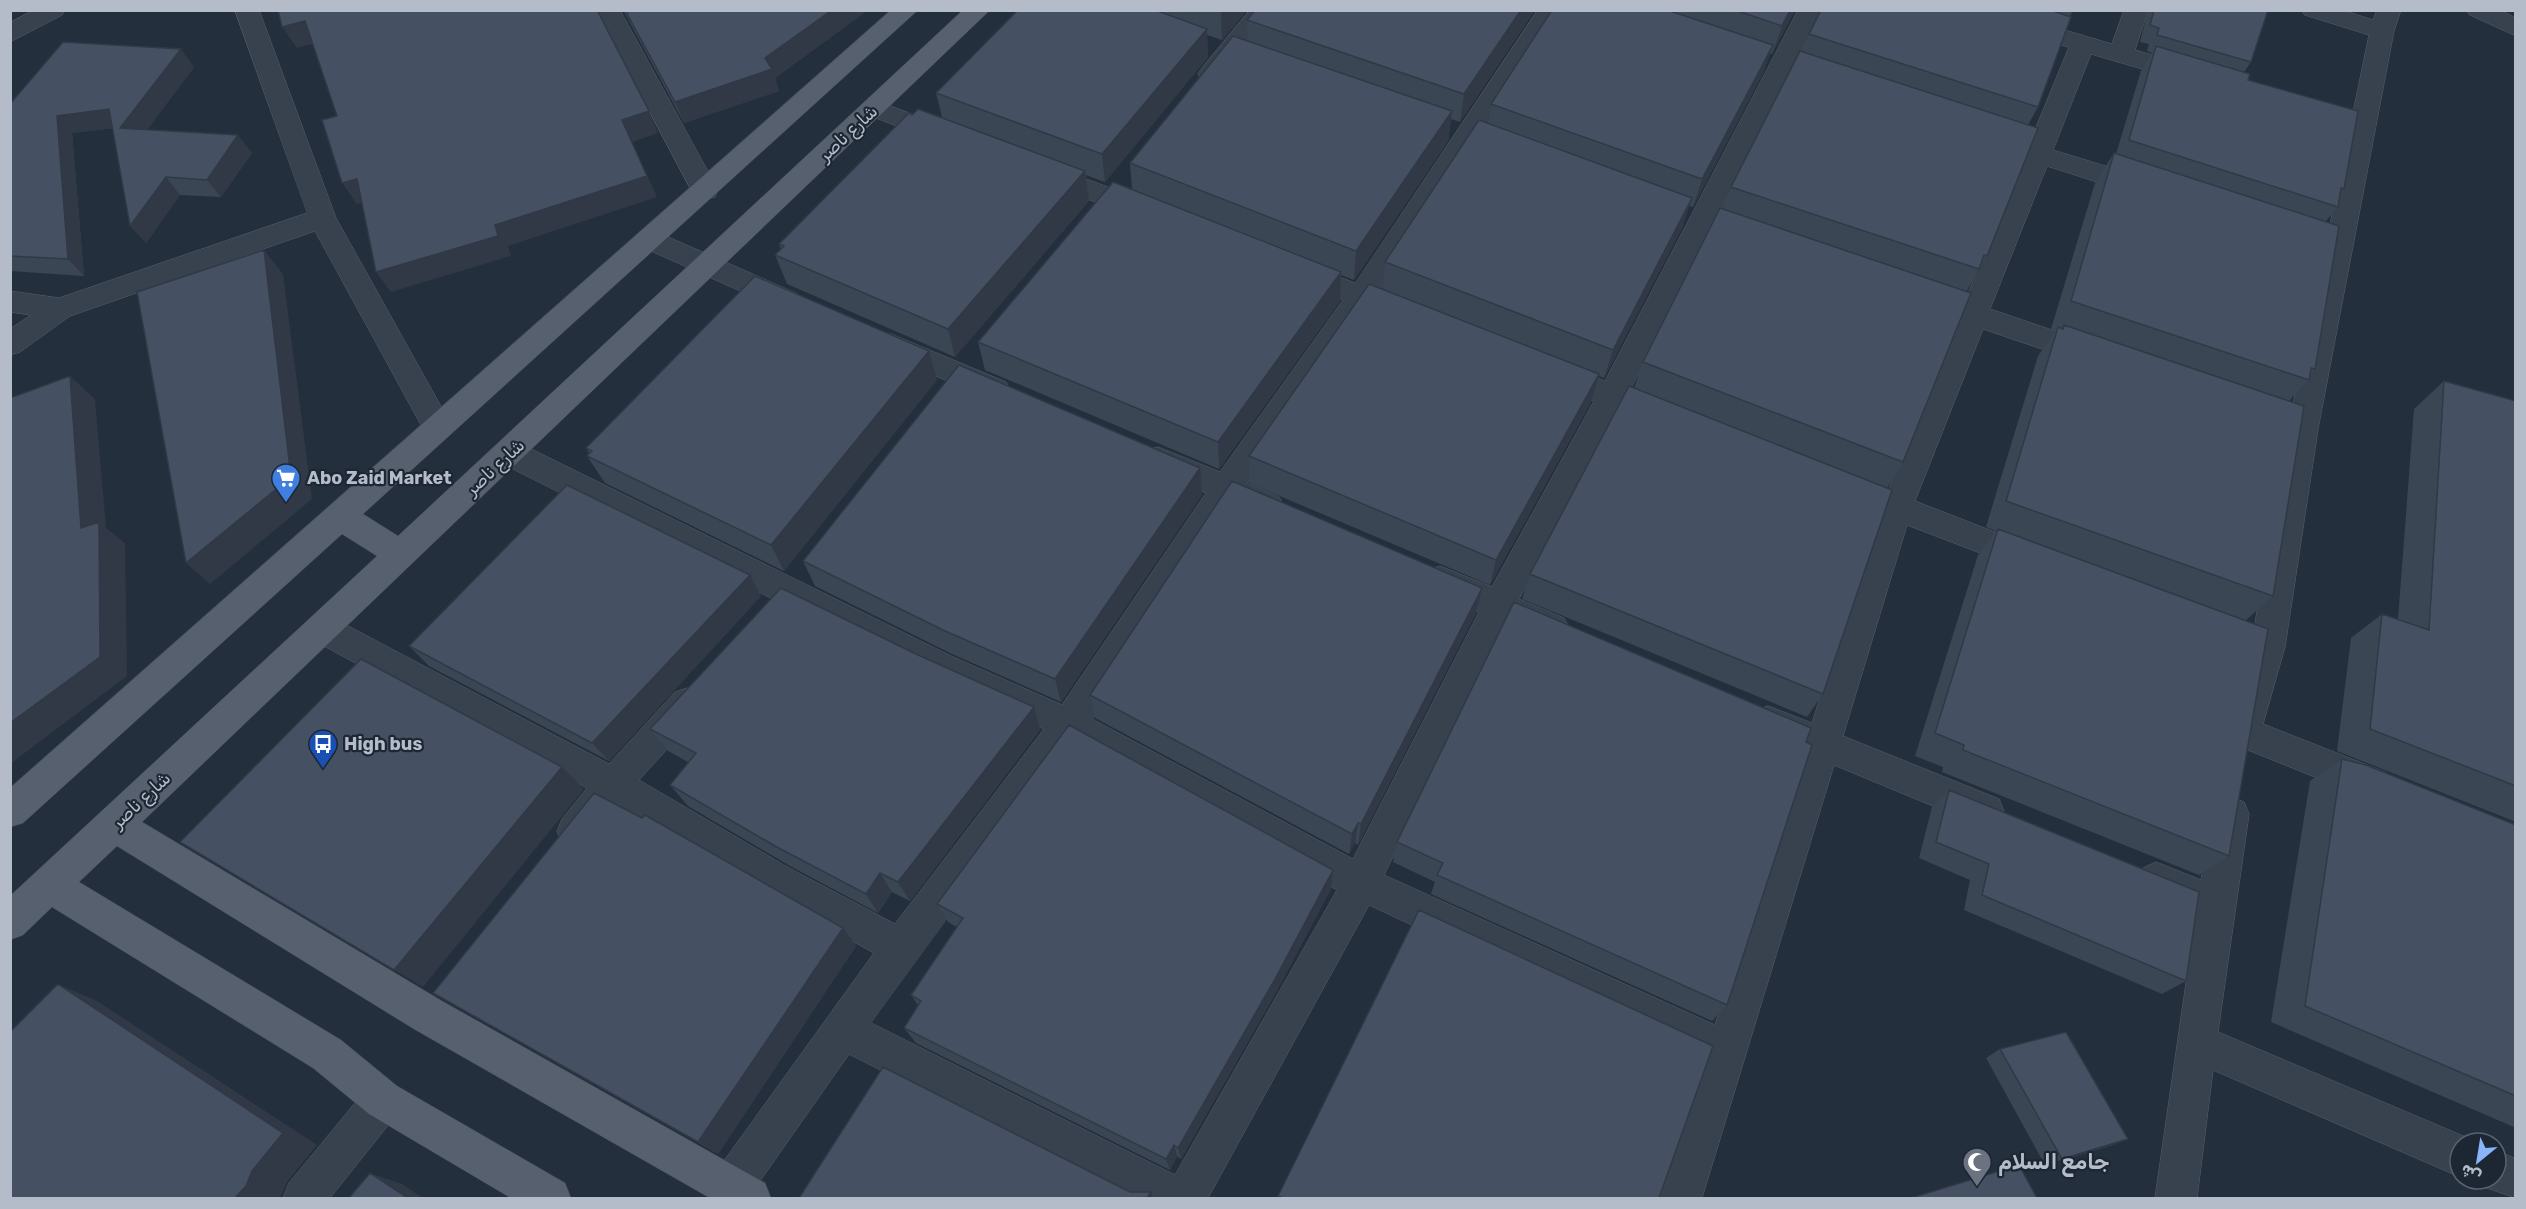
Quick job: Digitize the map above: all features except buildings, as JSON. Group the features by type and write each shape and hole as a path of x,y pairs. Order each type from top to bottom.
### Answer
{"main road":[{"path":"10,811 906,10"},
{"name":"شارع ناصر","path":"10,922 708,267 978,10"},
{"path":"340,516 402,555"},
{"path":"115,825 439,1001 741,1193"},
{"path":"50,885 327,1054 383,1100 550,1198"}],"street":[{"path":"10,34 53,10"},
{"path":"247,10 322,218 438,428"},
{"path":"608,10 705,190"},
{"path":"1191,99 1263,10"},
{"path":"741,1193 842,1029 901,946 1069,724 1226,488 1361,296 1551,10"},
{"path":"1185,1198 1361,883 1499,605 1612,396 1810,10"},
{"path":"2121,54 2136,10"},
{"path":"2176,1198 2216,904 2245,733 2292,425 2353,124 2385,21 2314,10"},
{"path":"2479,10 2516,28"},
{"path":"2038,30 2210,80"},
{"path":"1681,1198 1725,1050 1896,509 2037,153 2083,44"},
{"path":"874,108 968,145"},
{"path":"1992,139 2171,197"},
{"path":"1021,165 1166,219"},
{"path":"1089,224 1133,171"},
{"path":"10,344 60,309 208,260 322,218"},
{"path":"650,239 708,267 818,314"},
{"path":"1274,262 1426,322"},
{"path":"1897,288 2116,364"},
{"path":"10,302 60,309"},
{"path":"862,333 1028,403"},
{"path":"939,403 984,348"},
{"path":"1525,362 1690,426"},
{"path":"1126,446 1291,516"},
{"path":"510,453 798,581 939,666 1069,724 1361,883 1725,1050"},
{"path":"1821,478 1896,509 2060,570"},
{"path":"1411,568 1582,642"},
{"path":"767,617 798,581"},
{"path":"323,629 613,784 776,880 901,946"},
{"path":"553,858 613,784 710,678"},
{"path":"1739,709 2008,820"},
{"path":"2245,733 2407,798"},
{"path":"2128,869 2216,904"},
{"path":"842,1029 1178,1198"},
{"path":"2198,1043 2448,1151"},
{"path":"304,1198 383,1100"}],"place":[{"name":"Abo Zaid Market","path":"286,504"},
{"name":"High bus","path":"323,770"},
{"name":"جامع السلام","path":"1977,1188"}]}
